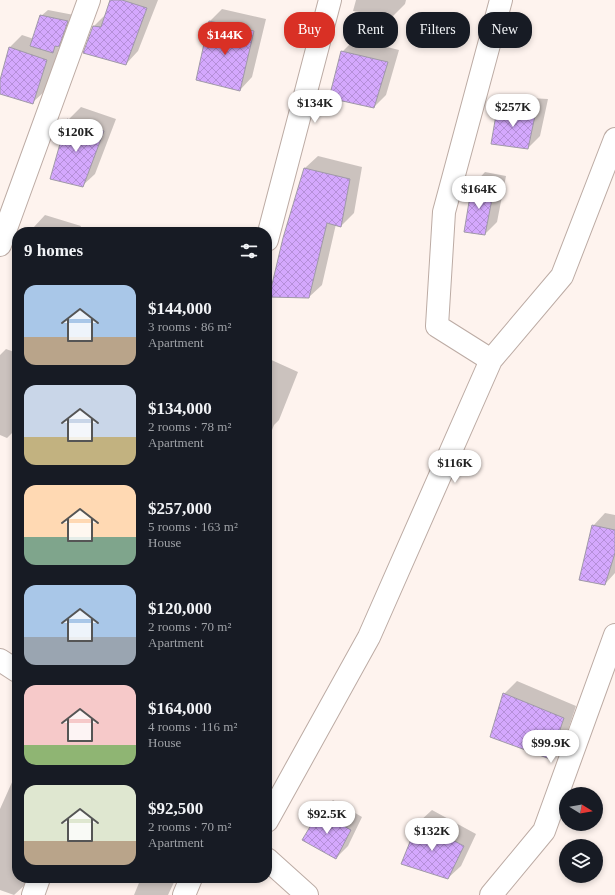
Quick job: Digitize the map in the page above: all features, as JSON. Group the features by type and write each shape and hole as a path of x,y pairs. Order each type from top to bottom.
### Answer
{"street":[{"path":"0,245 89,0"},
{"path":"270,227 330,0"},
{"path":"491,360 437,326 444,212 501,0"},
{"path":"272,812 369,637 491,360 562,276 615,139"},
{"path":"491,895 544,831 615,635"},
{"path":"0,660 12,668"},
{"path":"272,863 307,895"},
{"path":"33,895 37,883"},
{"path":"184,895 189,883"}],"building":[{"path":"110,0 122,0 147,8 126,65 83,53 93,26 101,27"},
{"path":"40,15 68,21 59,47 55,46 53,53 30,46"},
{"path":"209,21 254,31 240,91 196,80"},
{"path":"9,47 47,60 33,104 0,94 0,80"},
{"path":"341,51 388,62 374,108 329,98"},
{"path":"497,109 536,111 528,149 491,144"},
{"path":"67,119 104,131 83,187 50,179"},
{"path":"304,168 350,179 341,227 327,223 309,298 272,297 272,284 283,238"},
{"path":"472,184 494,189 485,235 464,232"},
{"path":"592,525 615,530 615,553 605,585 579,580"},
{"path":"503,693 564,718 550,759 490,737"},
{"path":"319,812 351,830 336,859 302,840"},
{"path":"418,822 464,846 448,879 401,864"}]}
